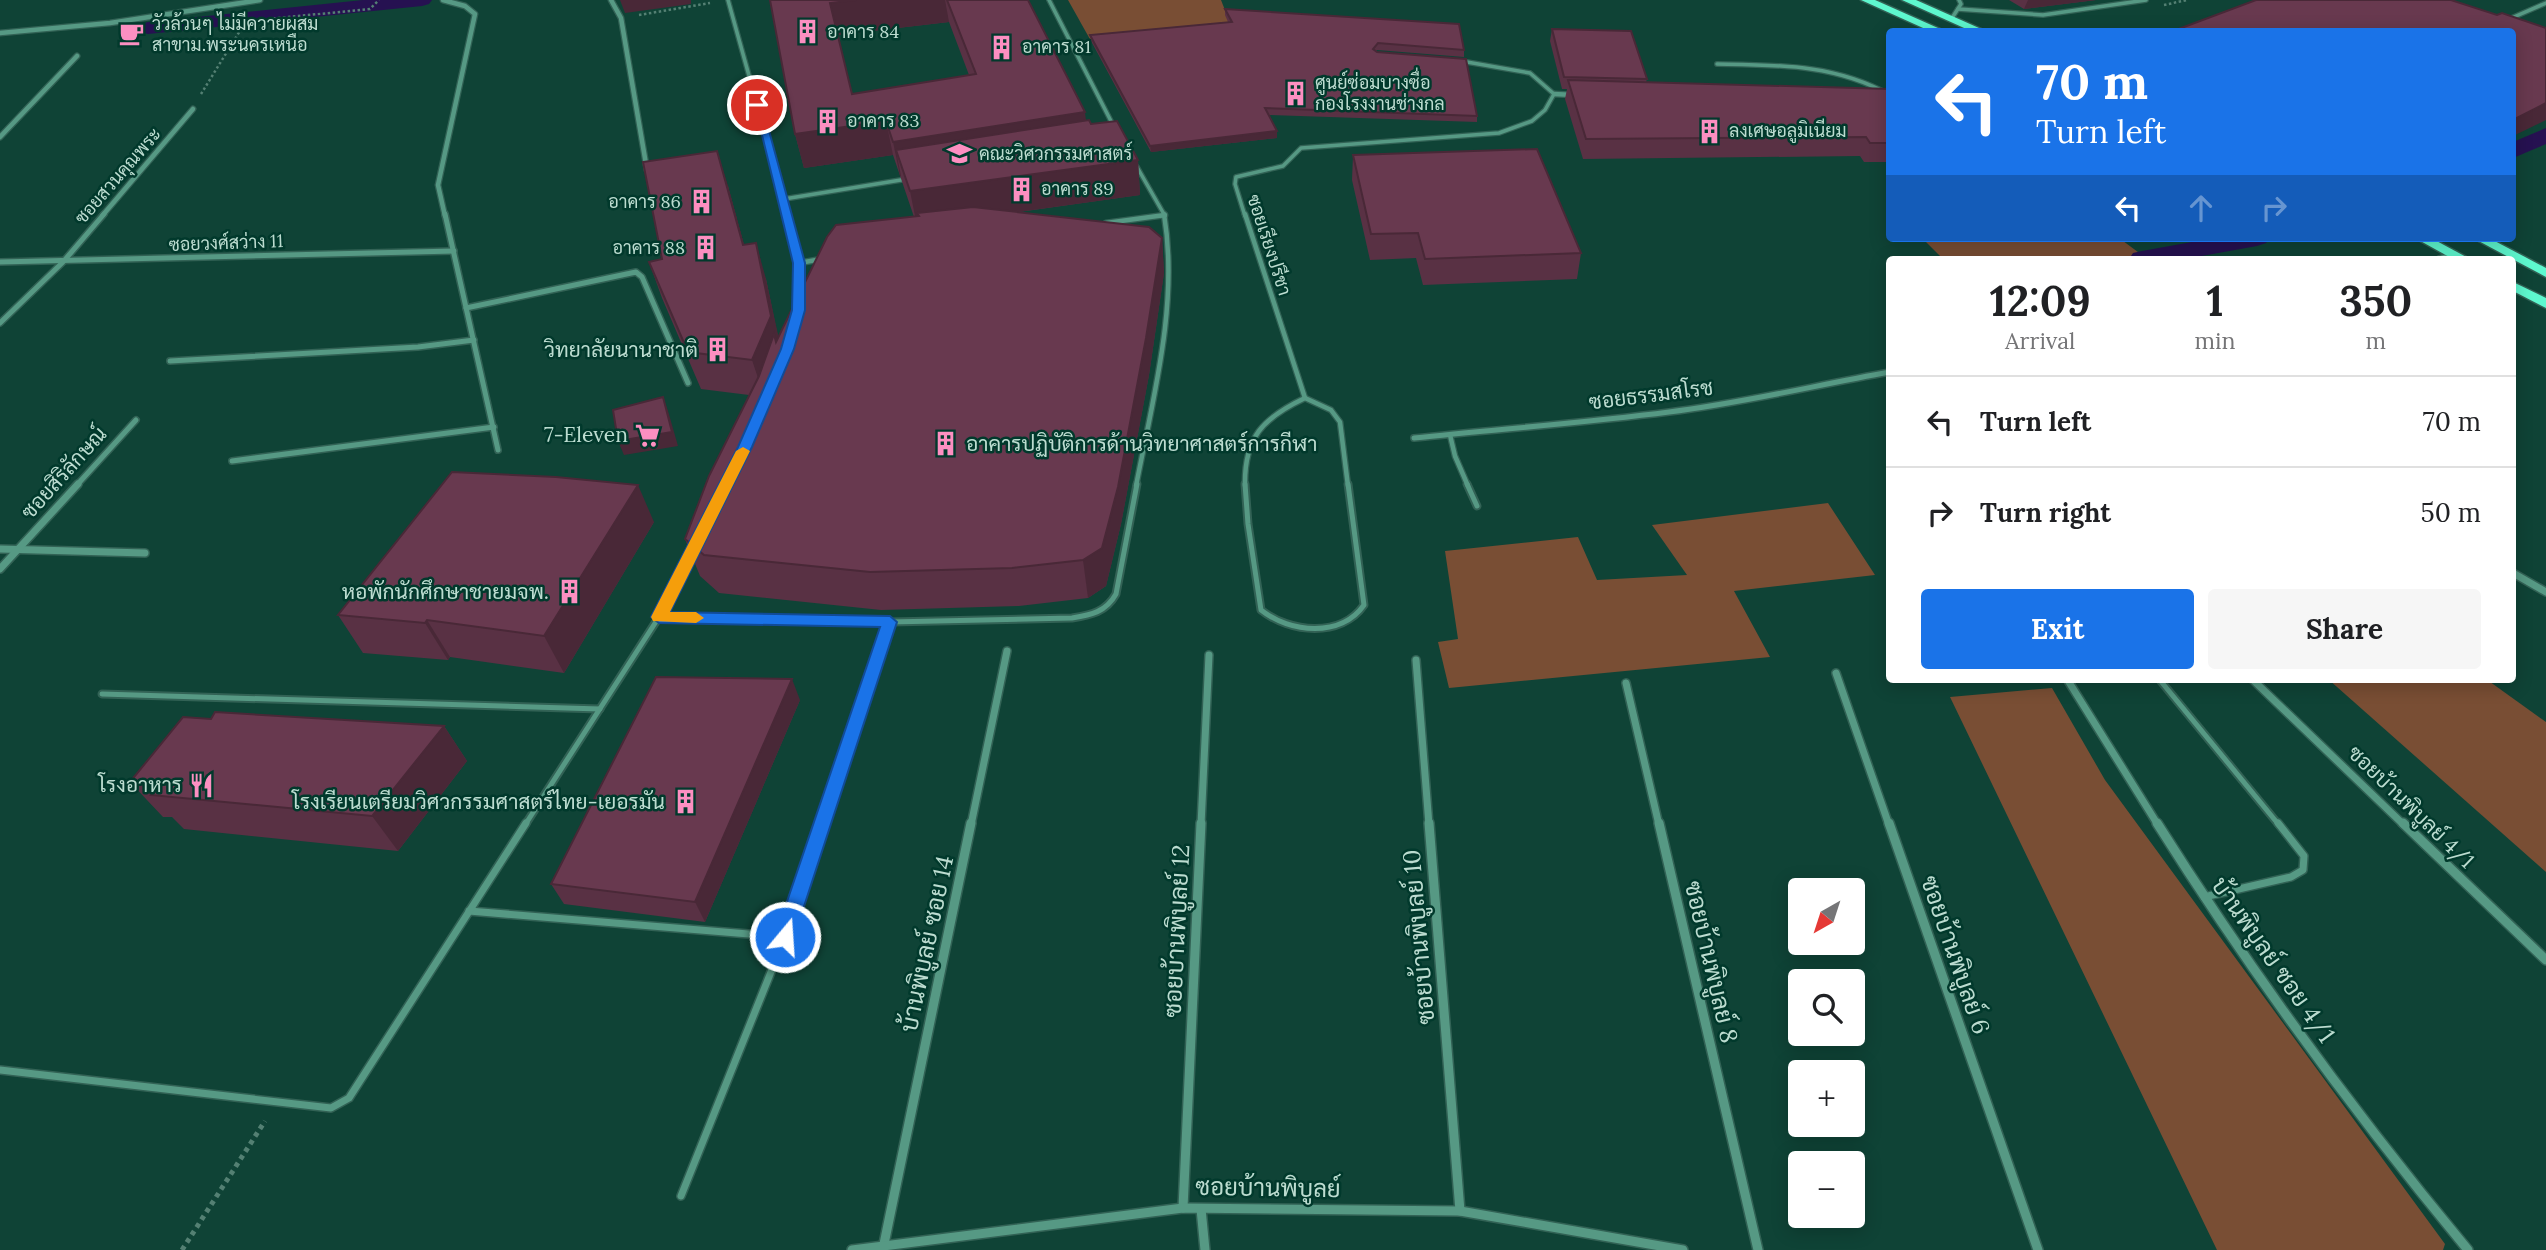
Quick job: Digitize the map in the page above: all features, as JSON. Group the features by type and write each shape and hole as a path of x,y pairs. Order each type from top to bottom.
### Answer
{"main road":[{"path":"1866,0 1932,28"},
{"path":"1907,0 1955,14 1977,28"},
{"path":"2429,242 2457,256"},
{"path":"2488,242 2514,256"},
{"path":"2516,257 2546,273"},
{"path":"2516,288 2546,304"}],"street":[{"path":"0,33 110,23 260,0"},
{"path":"443,0 465,6 475,14 438,185 498,450"},
{"path":"451,2 460,0"},
{"path":"611,0 621,18 647,172"},
{"path":"0,137 77,56"},
{"path":"1555,94 1587,95"},
{"name":"ซอยสวนคุณพระ","path":"63,262 194,109"},
{"name":"ซอยวงศ์สว่าง 11","path":"0,262 454,251"},
{"path":"0,323 63,262"},
{"path":"466,308 636,272 642,277 688,383"},
{"path":"170,360 418,348 474,340"},
{"name":"ซอยธรรมสโรช","path":"1414,438 1670,412 1768,397 1801,387 1886,373"},
{"name":"ซอยสิริลักษณ์","path":"0,569 136,420"},
{"path":"232,461 494,427"},
{"name":"ซอยสิริลักษณ์","path":"0,549 145,553"},
{"path":"2516,575 2546,592"},
{"name":"บ้านพิบูลย์ ซอย 14","path":"884,1244 1007,651"},
{"name":"ซอยบ้านพิบูลย์ 12","path":"1183,1208 1209,654"},
{"name":"ซอยบ้านพิบูลย์ 10","path":"1416,660 1460,1211"},
{"name":"ซอยบ้านพิบูลย์ 6","path":"1836,673 2038,1250"},
{"name":"ซอยบ้านพิบูลย์ 8","path":"1626,683 1758,1250"},
{"name":"บ้านพิบูลย์ ซอย 4/1","path":"2070,683 2204,897 2273,997 2395,1162 2468,1250"},
{"name":"ซอยบ้านพิบูลย์ 4/1","path":"2256,683 2546,960"},
{"name":"ซอยบ้านพิบูลย์","path":"852,1250 1183,1208 1460,1211 1683,1250"},
{"path":"1201,1209 1205,1250"}],"lane":[{"path":"728,0 784,199 799,263 800,299"},
{"path":"1049,0 1114,127"},
{"path":"1955,14 1961,4 1959,0"},
{"path":"1955,14 2043,15 2146,0"},
{"path":"2502,22 2546,3"},
{"path":"2513,18 2524,21"},
{"path":"1452,60 1477,62 1530,73 1555,94"},
{"path":"1717,64 1816,68 1870,82 1886,92"},
{"name":"ซอยเรียงปรีชา","path":"1305,398 1235,184 1236,177 1283,166 1301,148 1499,132 1518,128 1542,116 1555,94"},
{"path":"659,617 890,622 1072,618 1099,613 1111,605 1116,594 1169,289 1165,215 1134,162"},
{"path":"784,199 920,177"},
{"path":"1101,223 1165,215"},
{"path":"799,263 824,259"},
{"path":"1305,398 1331,410 1340,422 1364,605 1356,617 1346,623 1324,627 1277,623 1261,610 1247,521 1249,445 1269,419 1305,398"},
{"path":"1450,435 1477,506"},
{"path":"0,1070 331,1108 349,1098 659,617 697,543"},
{"path":"681,1196 785,937 890,622"},
{"path":"2162,683 2296,845 2305,861 2304,870 2291,877 2204,897"},
{"path":"102,694 600,709"},
{"path":"469,911 785,937"}],"path":[{"path":"621,18 728,0"},
{"path":"197,100 246,21 370,9 378,1"},
{"path":"182,1250 277,1102"}],"shaded area":[{"path":"1068,0 1221,0 1232,28 1091,41"},
{"path":"1926,242 2124,242 2142,255 2137,256 1940,256"},
{"path":"1828,503 1875,575 1734,591 1770,657 1449,688 1438,642 1458,639 1445,551 1578,537 1597,580 1687,575 1652,525"},
{"path":"2333,683 2492,683 2546,722 2546,872"},
{"path":"2052,688 2105,780 2445,1244 2443,1250 2217,1250 1950,697"}],"building":[{"path":"770,0 856,0 830,3 852,94 976,74 947,0 1028,0 1085,112 893,142 886,121 795,134"},
{"path":"2256,0 2451,0 2546,28 2546,103 2516,118 2516,28 2181,28"},
{"name":"ศูนย์ซ่อมบางซื่อ กองโรงงานช่างกล","path":"1225,9 1459,24 1464,50 1378,43 1373,49 1377,52 1466,59 1477,116 1265,108 1277,131 1150,146 1090,35 1232,22"},
{"path":"1552,29 1631,31 1647,79 1564,77"},
{"path":"1568,80 1886,89 1886,143 1870,143 1866,137 1586,139"},
{"path":"1089,120 1091,124 1117,121 1138,160 910,191 896,150"},
{"path":"1537,149 1581,253 1425,259 1418,233 1371,234 1353,155"},
{"path":"717,151 743,245 756,243 771,316 752,360 688,352 649,262 662,259 643,162"},
{"name":"อาคารปฏิบัติการด้านวิทยาศาสตร์การกีฬา","path":"973,207 1149,227 1162,238 1118,487 1102,548 1083,560 1012,568 870,572 704,555 685,539 709,476 759,376 774,334 776,342 827,237 836,225"},
{"path":"663,397 672,432 618,441 613,410"},
{"path":"452,472 556,477 638,485 544,636 427,620 425,623 338,615"},
{"name":"โรงเรียนเตรียมวิศวกรรมศาสตร์ไทย-เยอรมัน","path":"656,677 792,679 695,902 551,884"},
{"path":"215,712 444,726 372,816 151,795 160,784 130,782 183,717 211,719"}],"waterway":[{"path":"148,28 422,0"},
{"path":"2516,150 2546,135"},
{"path":"2158,256 2235,242"}],"slow traffic":[{"path":"696,618 659,617 743,451"}],"place":[{"name":"อาคาร 84","path":"807,32"},
{"name":"วัวล้วนๆ ไม่มีควายผสม สาขาม.พระนครเหนือ","path":"132,34"},
{"name":"อาคาร 81","path":"1002,47"},
{"name":"ศูนย์ซ่อมบางซื่อ กองโรงงานช่างกล","path":"1295,93"},
{"name":"อาคาร 83","path":"827,121"},
{"name":"ลงเศษอลูมิเนียม","path":"1709,131"},
{"name":"คณะวิศวกรรมศาสตร์","path":"959,154"},
{"name":"อาคาร 89","path":"1021,189"},
{"name":"อาคาร 86","path":"701,202"},
{"name":"อาคาร 88","path":"705,248"},
{"name":"วิทยาลัยนานาชาติ","path":"718,350"},
{"name":"7-Eleven","path":"648,435"},
{"name":"อาคารปฏิบัติการด้านวิทยาศาสตร์การกีฬา","path":"946,444"},
{"name":"หอพักนักศึกษาชายมจพ.","path":"569,592"},
{"name":"โรงอาหาร","path":"202,785"},
{"name":"โรงเรียนเตรียมวิศวกรรมศาสตร์ไทย-เยอรมัน","path":"685,802"}],"route":[{"path":"757,105 799,263 798,310 788,349 745,447 659,617 890,622 785,937"}]}
